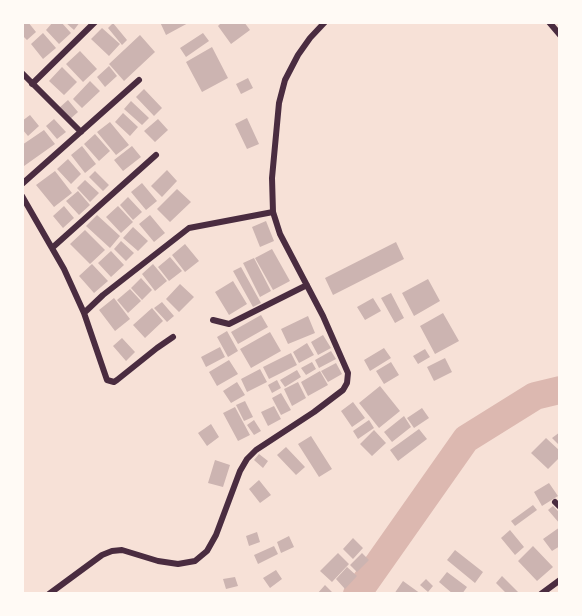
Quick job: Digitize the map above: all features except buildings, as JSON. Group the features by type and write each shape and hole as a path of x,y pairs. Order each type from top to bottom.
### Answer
{"street":[{"path":"32,84 95,22"},
{"path":"49,594 102,555 112,551 122,550 158,561 178,564 195,561 207,551 216,535 240,471 247,459 256,450 315,412 343,390 347,383 348,374 307,285 280,234 273,212 272,178 281,95 285,80 298,55 325,22"},
{"path":"549,22 560,35"},
{"path":"22,74 81,132"},
{"path":"22,184 139,80"},
{"path":"52,248 156,155"},
{"path":"22,196 52,248 84,313 107,380 114,382 173,337"},
{"path":"84,313 103,295 189,228 273,212"},
{"path":"213,320 229,324 307,285"},
{"path":"544,593 560,580"}],"waterway":[{"path":"357,594 466,439 535,396 560,390"}]}
